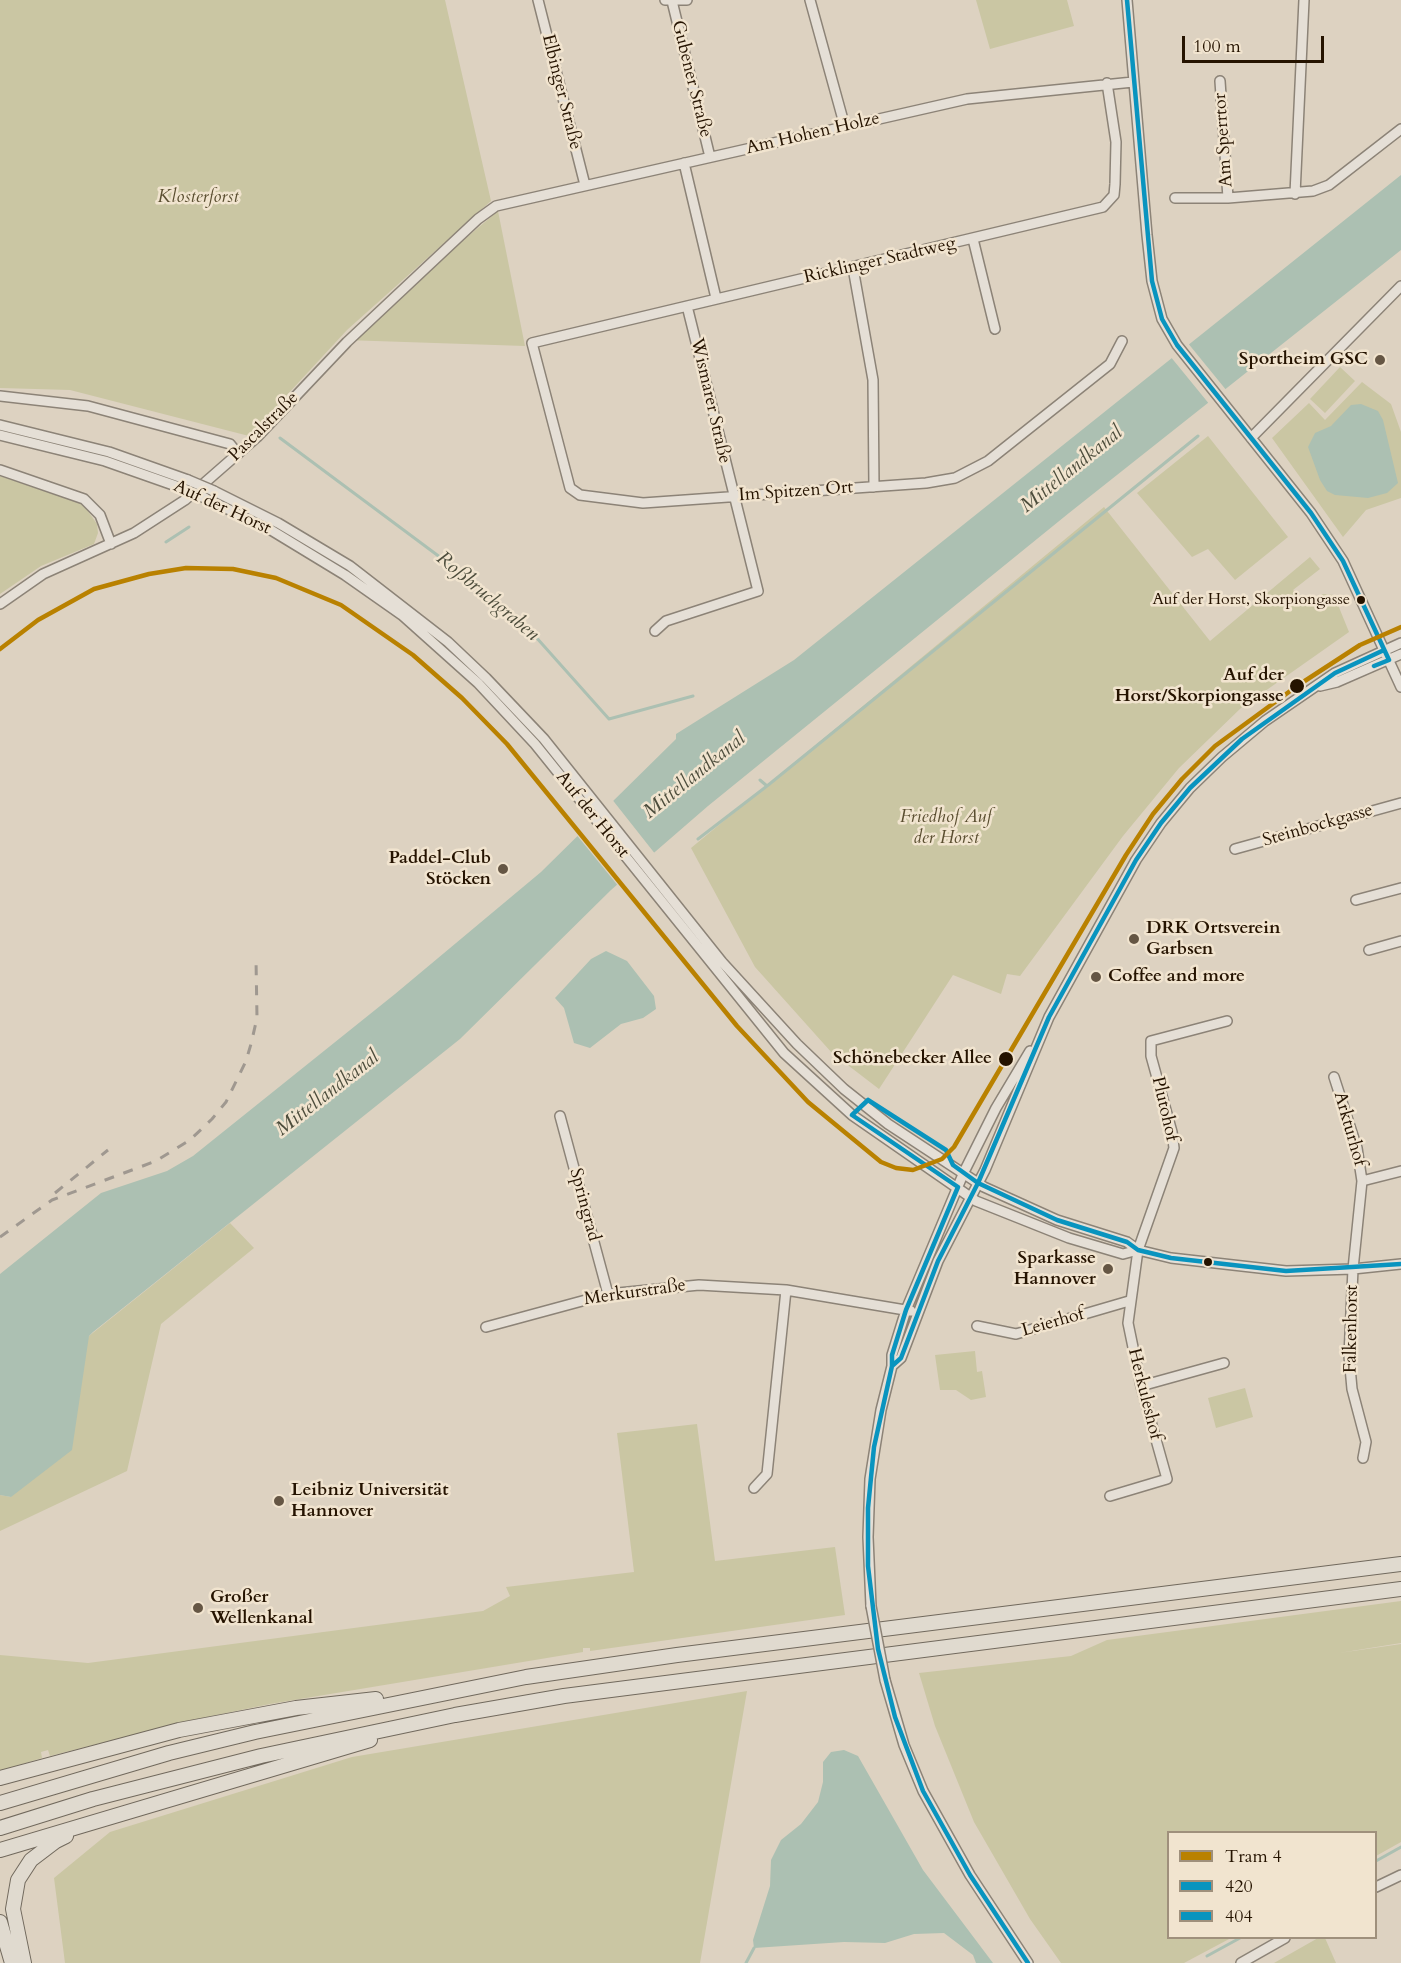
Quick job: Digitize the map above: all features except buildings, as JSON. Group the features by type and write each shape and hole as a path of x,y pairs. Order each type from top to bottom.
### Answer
{"highway":[{"path":"0,1803 169,1753 255,1732 526,1677 677,1655 1401,1564"},
{"path":"0,1828 194,1772 455,1715 619,1688 1401,1589"},
{"path":"0,1779 179,1730 250,1716 353,1701 432,1695"},
{"path":"0,1850 455,1715"},
{"path":"24,1963 13,1909 18,1880 31,1860 56,1841 114,1816"},
{"path":"0,1922 12,1963"}],"street":[{"name":"Elbinger Straße","path":"538,0 585,184"},
{"path":"668,1 687,0"},
{"path":"810,0 845,127"},
{"path":"1127,0 1152,281 1162,319 1177,345 1311,513 1343,561 1401,687"},
{"path":"1295,194 1304,0"},
{"name":"Gubener Straße","path":"668,1 710,157"},
{"name":"Am Sperrtor","path":"1220,81 1228,198"},
{"name":"Am Hohen Holze","path":"496,206 585,184 976,98 1133,82"},
{"name":"Ricklinger Stadtweg","path":"532,344 716,298 853,268 1103,207 1110,203 1116,184 1116,142 1107,83"},
{"name":"Am Sperrtor","path":"1176,198 1295,194 1329,185 1401,129"},
{"path":"684,163 716,298"},
{"name":"Pascalstraße","path":"0,604 43,574 134,533 185,500 238,454 346,342 478,219 496,206"},
{"path":"973,239 995,329"},
{"path":"853,268 873,380 874,487"},
{"path":"1251,438 1401,286"},
{"name":"Wismarer Straße","path":"655,631 666,621 758,591 687,306"},
{"name":"Im Spitzen Ort","path":"532,344 567,483 574,493 643,503 926,483 955,478 973,471 1110,364 1122,341"},
{"path":"0,396 88,406 230,444 238,454"},
{"name":"Auf der Horst","path":"0,425 109,452 214,491 278,523 329,553 408,609 448,642 516,708 784,1053 840,1104 878,1135 970,1196 1069,1238 1123,1254 1138,1250"},
{"name":"Auf der Horst","path":"0,435 105,461 180,487 271,530 324,561 402,615 500,705 593,807"},
{"path":"0,470 84,499 100,515 111,543"},
{"path":"1028,1963 970,1875 923,1791 904,1745 885,1680 872,1606 868,1537 870,1479 879,1419 892,1366 892,1355 906,1310 964,1172 996,1108 1043,1031 1120,889 1161,823 1190,788 1242,739 1335,673 1401,643"},
{"path":"1318,687 1337,682 1401,654"},
{"name":"Steinbockgasse","path":"1235,849 1401,803"},
{"name":"Auf der Horst","path":"648,878 797,1044 844,1089 888,1124 978,1183 1057,1220 1127,1242 1138,1250 1198,1263 1256,1269 1353,1269 1401,1264"},
{"path":"1356,900 1401,888"},
{"path":"1369,950 1401,941"},
{"name":"Plutohof","path":"1138,1250 1174,1148 1152,1056 1151,1041 1227,1021"},
{"path":"892,1366 901,1359 917,1312 978,1183 1043,1031"},
{"name":"Arkturhof","path":"1334,1077 1357,1148 1362,1181 1353,1269"},
{"name":"Springrad","path":"560,1116 608,1293"},
{"name":"Arkturhof","path":"1362,1181 1401,1171"},
{"name":"Herkuleshof","path":"1110,1496 1167,1479 1128,1323 1129,1301 1138,1250"},
{"name":"Falkenhorst","path":"1353,1269 1349,1356 1352,1389 1366,1442 1363,1458"},
{"name":"Merkurstraße","path":"486,1327 608,1293 699,1284 786,1290 917,1312"},
{"path":"754,1488 767,1474 786,1290"},
{"name":"Leierhof","path":"977,1326 1016,1334 1129,1301"},
{"path":"1142,1386 1224,1363"},
{"path":"1377,1887 1401,1875"},
{"path":"1241,1963 1283,1939"}],"green space":[{"name":"Klosterforst","path":"0,0 445,0 491,201 347,330 249,436 70,390 0,388"},
{"path":"976,0 1067,0 1074,26 990,49"},
{"path":"498,211 525,346 345,340"},
{"path":"1340,367 1355,381 1325,413 1310,399"},
{"path":"1362,382 1391,404 1401,432 1401,498 1366,510 1343,537 1272,438 1309,403 1325,420"},
{"path":"1208,436 1288,537 1235,580 1208,549 1192,557 1137,493"},
{"path":"0,476 83,504 97,524 98,533 94,544 41,566 0,594"},
{"name":"Friedhof Auf der Horst","path":"1104,507 1210,641 1310,557 1320,569 1293,590 1300,598 1312,600 1323,594 1334,595 1349,632 1241,708 1179,768 1123,836 1020,976 1007,974 1001,994 953,975 879,1089 832,1053 755,967 691,848"},
{"path":"230,1223 254,1248 161,1324 127,1471 0,1531 0,1495 11,1497 89,1336"},
{"path":"975,1351 977,1372 982,1371 986,1397 971,1400 956,1390 940,1390 935,1355"},
{"path":"1245,1388 1253,1417 1216,1428 1208,1398"},
{"path":"697,1424 715,1561 835,1547 845,1615 590,1651 590,1648 583,1648 583,1652 270,1704 188,1721 50,1756 48,1750 41,1752 42,1758 0,1771 0,1655 88,1663 483,1611 510,1596 506,1587 634,1572 617,1433"},
{"path":"1401,1601 1401,1643 1339,1653 1401,1644 1401,1842 1377,1855 1377,1831 1167,1831 1167,1939 1229,1939 1184,1963 1061,1963 1030,1919 974,1822 935,1726 919,1673 1071,1656 1107,1640"},
{"path":"747,1691 700,1963 65,1963 54,1878 110,1832 352,1757"},
{"path":"1316,1939 1325,1939 1336,1963 1274,1963"}],"water":[{"name":"Mittellandkanal","path":"1401,175 1401,250 1069,513 708,806 611,890 460,1039 93,1332 89,1336 72,1450 11,1497 0,1495 0,1274 101,1193 167,1171 193,1156 395,994 541,872 676,739 676,734 794,660"},
{"path":"1361,404 1378,411 1383,420 1398,483 1387,493 1368,498 1335,495 1327,491 1320,480 1308,447 1315,433 1331,426 1351,405"},
{"path":"606,951 627,961 654,996 656,1009 643,1018 621,1024 590,1048 574,1043 564,1008 555,998 591,959"},
{"path":"844,1750 858,1756 923,1870 993,1963 976,1963 973,1955 944,1933 914,1934 885,1943 844,1942 754,1948 753,1940 770,1886 771,1860 781,1840 801,1824 818,1802 823,1782 823,1762 831,1752"}],"pier":[{"path":"1187,342 1227,391 1210,405 1170,356"},
{"path":"611,798 656,855 619,887 575,833"}],"waterway":[{"path":"760,780 767,786 1198,436"},
{"name":"Roßbruchgraben","path":"280,438 460,572 535,636 609,719 693,696"},
{"name":"Roßbruchgraben","path":"166,542 189,527"},
{"path":"698,839 767,786"},
{"path":"1377,1860 1401,1847"},
{"path":"1207,1956 1238,1939"},
{"path":"746,1963 754,1948"}],"railway":[{"path":"0,1237 52,1200 156,1161 190,1140 212,1119 226,1102 246,1061 251,1044 257,1018 256,959"},
{"path":"55,1193 108,1150"}],"tram line":[{"name":"4","path":"0,649 38,620 94,589 149,574 186,568 233,569 276,578 341,605 413,655 462,698 507,744 737,1026 808,1102 881,1162 896,1168 913,1170 942,1159 954,1147 1126,855 1153,814 1182,779 1215,746 1297,686 1360,645 1401,627"}],"transit line":[{"name":"420","path":"1127,0 1152,281 1162,319 1177,345 1311,513 1343,561 1389,660 1374,666"},
{"name":"420","path":"1384,650 1335,673 1242,739 1190,788 1161,823 1136,860 1049,1017 978,1183 1057,1220 1127,1242 1138,1250 1171,1258 1286,1271 1401,1264"},
{"name":"404","path":"868,1100 946,1150 953,1165 978,1183 938,1261 901,1358 892,1366 892,1355 906,1310 958,1187 852,1115 868,1100"},
{"name":"404","path":"892,1366 874,1447 868,1508 868,1566 878,1649 895,1717 923,1791 970,1875 1028,1963"}],"place":[{"name":"Sportheim GSC","path":"1380,360"},
{"name":"Auf der Horst, Skorpiongasse","path":"1361,600"},
{"name":"Auf der Horst/Skorpiongasse","path":"1297,686"},
{"name":"Paddel-Club Stöcken","path":"503,869"},
{"name":"DRK Ortsverein Garbsen","path":"1134,939"},
{"name":"Coffee and more","path":"1096,977"},
{"name":"Schönebecker Allee","path":"1006,1059"},
{"name":"Sparkasse Hannover","path":"1108,1269"},
{"name":"Leibniz Universität Hannover","path":"279,1501"},
{"name":"Großer Wellenkanal","path":"198,1608"}]}
